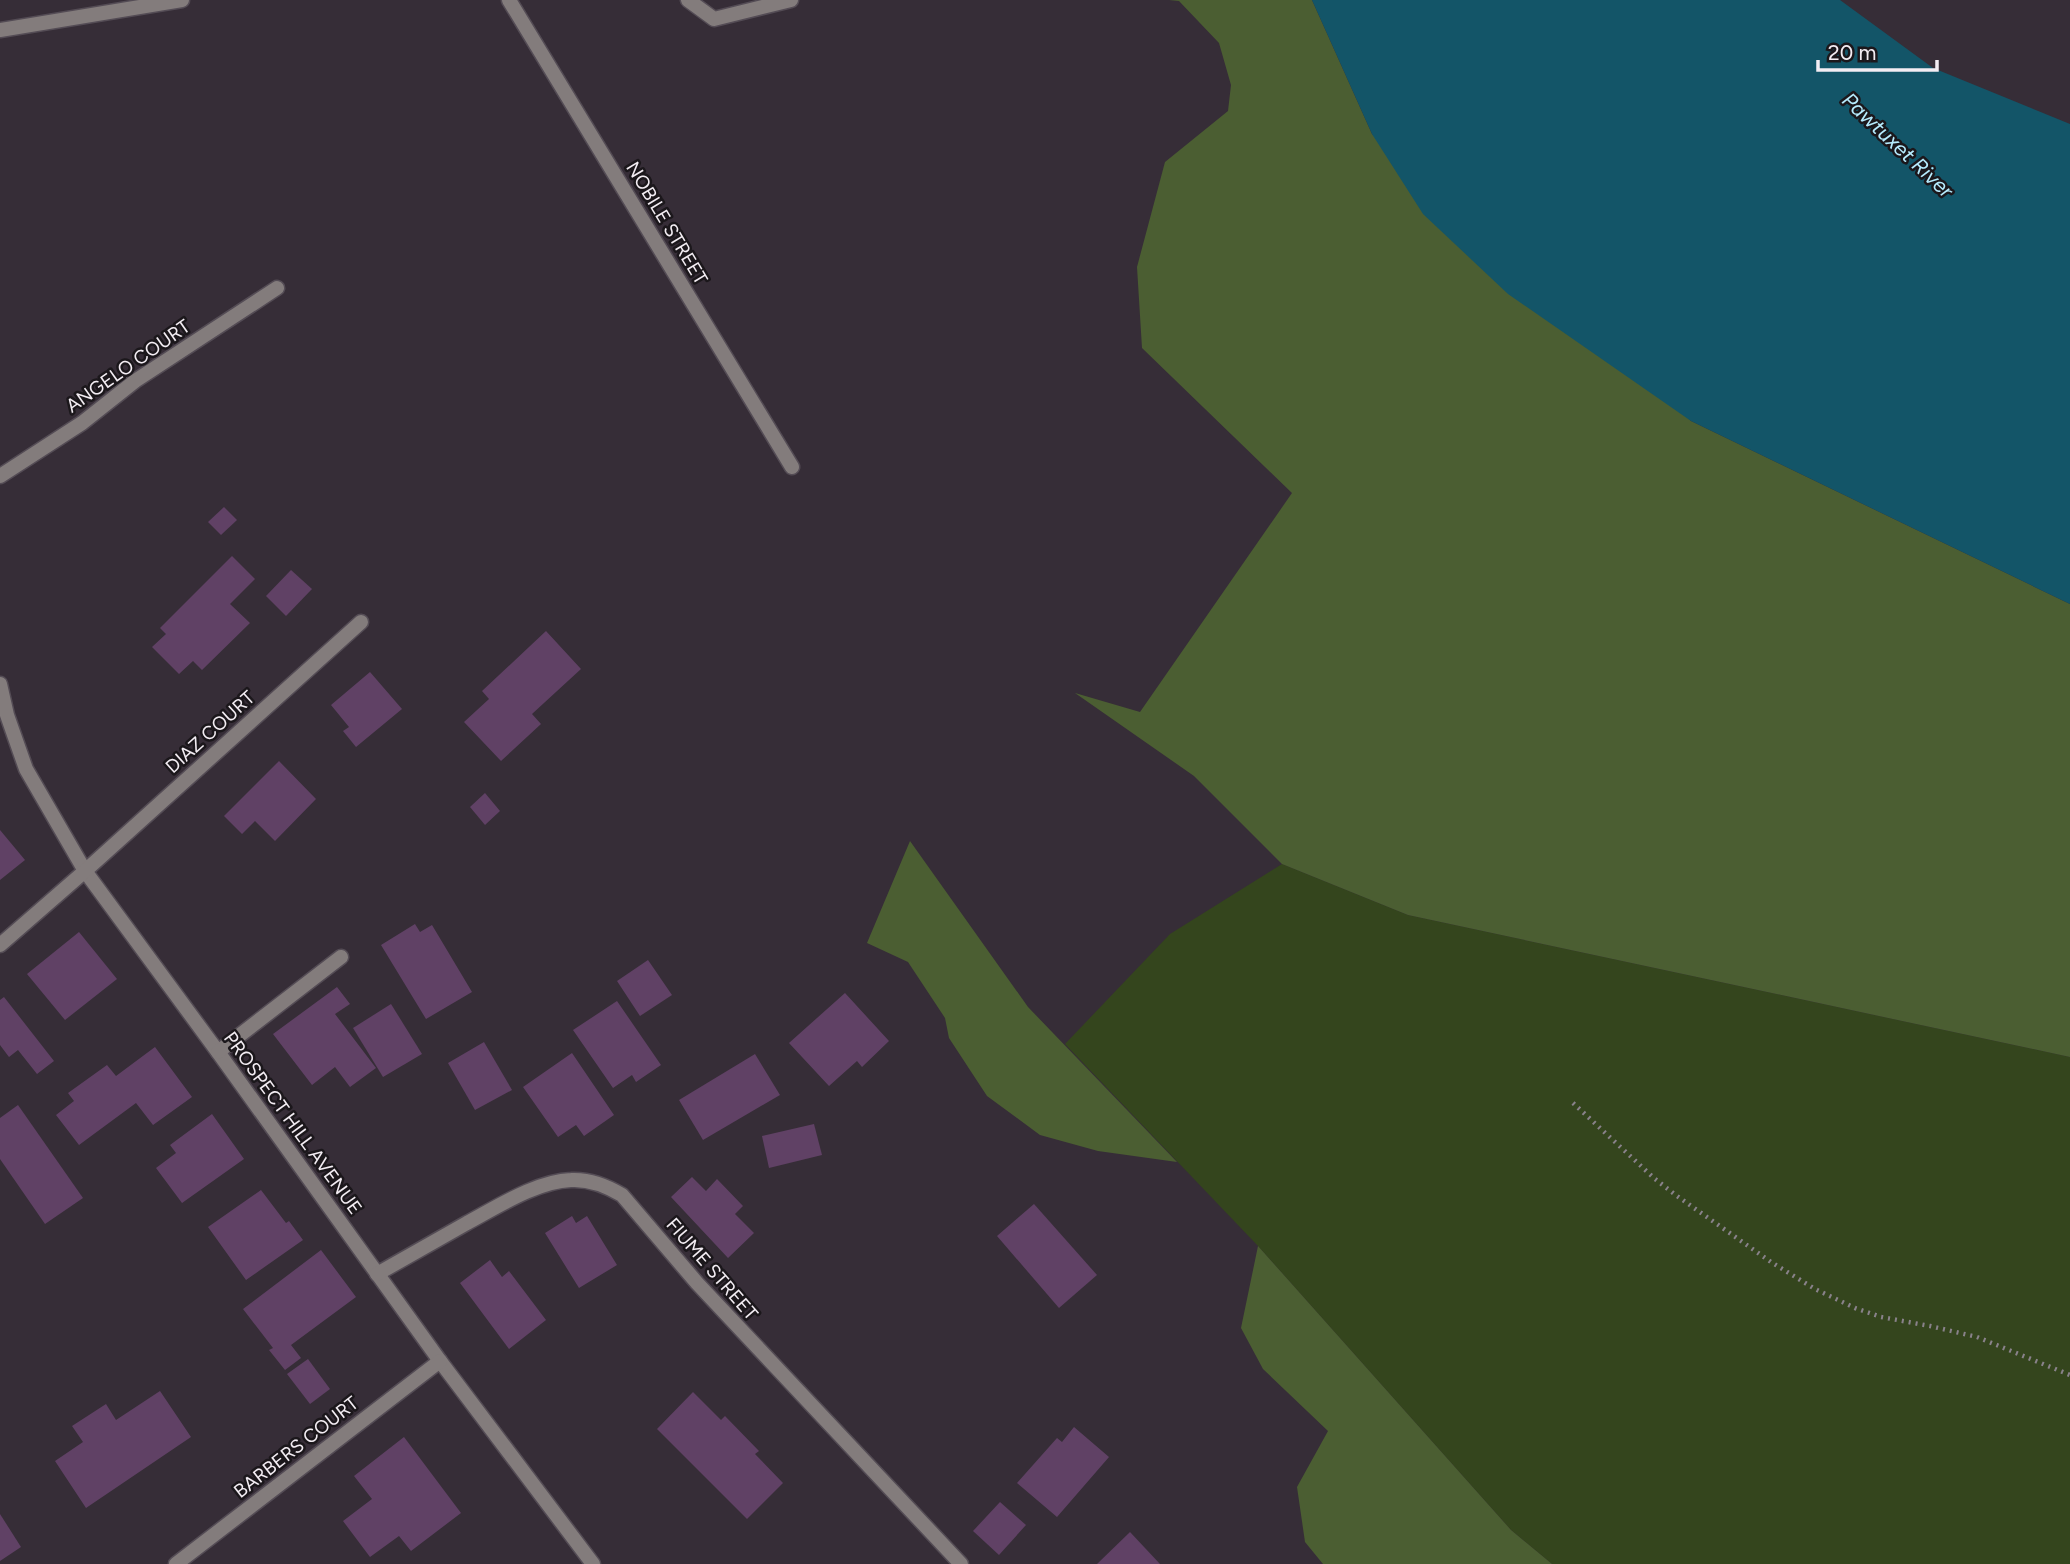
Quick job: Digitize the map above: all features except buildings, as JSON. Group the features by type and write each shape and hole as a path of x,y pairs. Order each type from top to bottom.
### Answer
{"street":[{"path":"0,30 182,0"},
{"name":"NOBILE STREET","path":"509,0 792,467"},
{"path":"688,0 713,19 791,0"},
{"name":"ANGELO COURT","path":"0,475 82,423 135,381 277,288"},
{"name":"DIAZ COURT","path":"0,945 362,622"},
{"name":"PROSPECT HILL AVENUE","path":"0,684 6,715 26,769 85,871 440,1361 593,1564"},
{"path":"218,1052 341,957"},
{"name":"FIUME STREET","path":"377,1274 498,1206 537,1188 574,1179 606,1185 622,1195 705,1293 961,1564"},
{"name":"BARBERS COURT","path":"176,1564 440,1361"}],"path":[{"path":"1573,1103 1676,1196 1815,1289 1881,1317 1977,1337 2070,1375"}],"green space":[{"path":"1169,0 1312,0 1372,134 1691,421 2070,604 2070,1057 1408,915 1282,864 1194,776 1075,693 1140,712 1292,493 1142,348 1137,267 1165,162 1228,111 1231,85 1219,43 1179,1"},
{"path":"910,841 1028,1007 1177,1162 1098,1151 1040,1135 987,1096 949,1038 945,1018 908,962 867,943"},
{"path":"1282,864 1408,915 2070,1057 2070,1564 1552,1564 1511,1530 1258,1246 1065,1044 1170,934"},
{"path":"1258,1246 1511,1530 1552,1564 1323,1564 1305,1542 1297,1487 1328,1431 1263,1369 1241,1328"}],"water":[{"name":"Pawtuxet River","path":"1312,0 1840,0 1933,68 2070,124 2070,604 1691,421 1508,294 1423,214 1372,134"}]}
